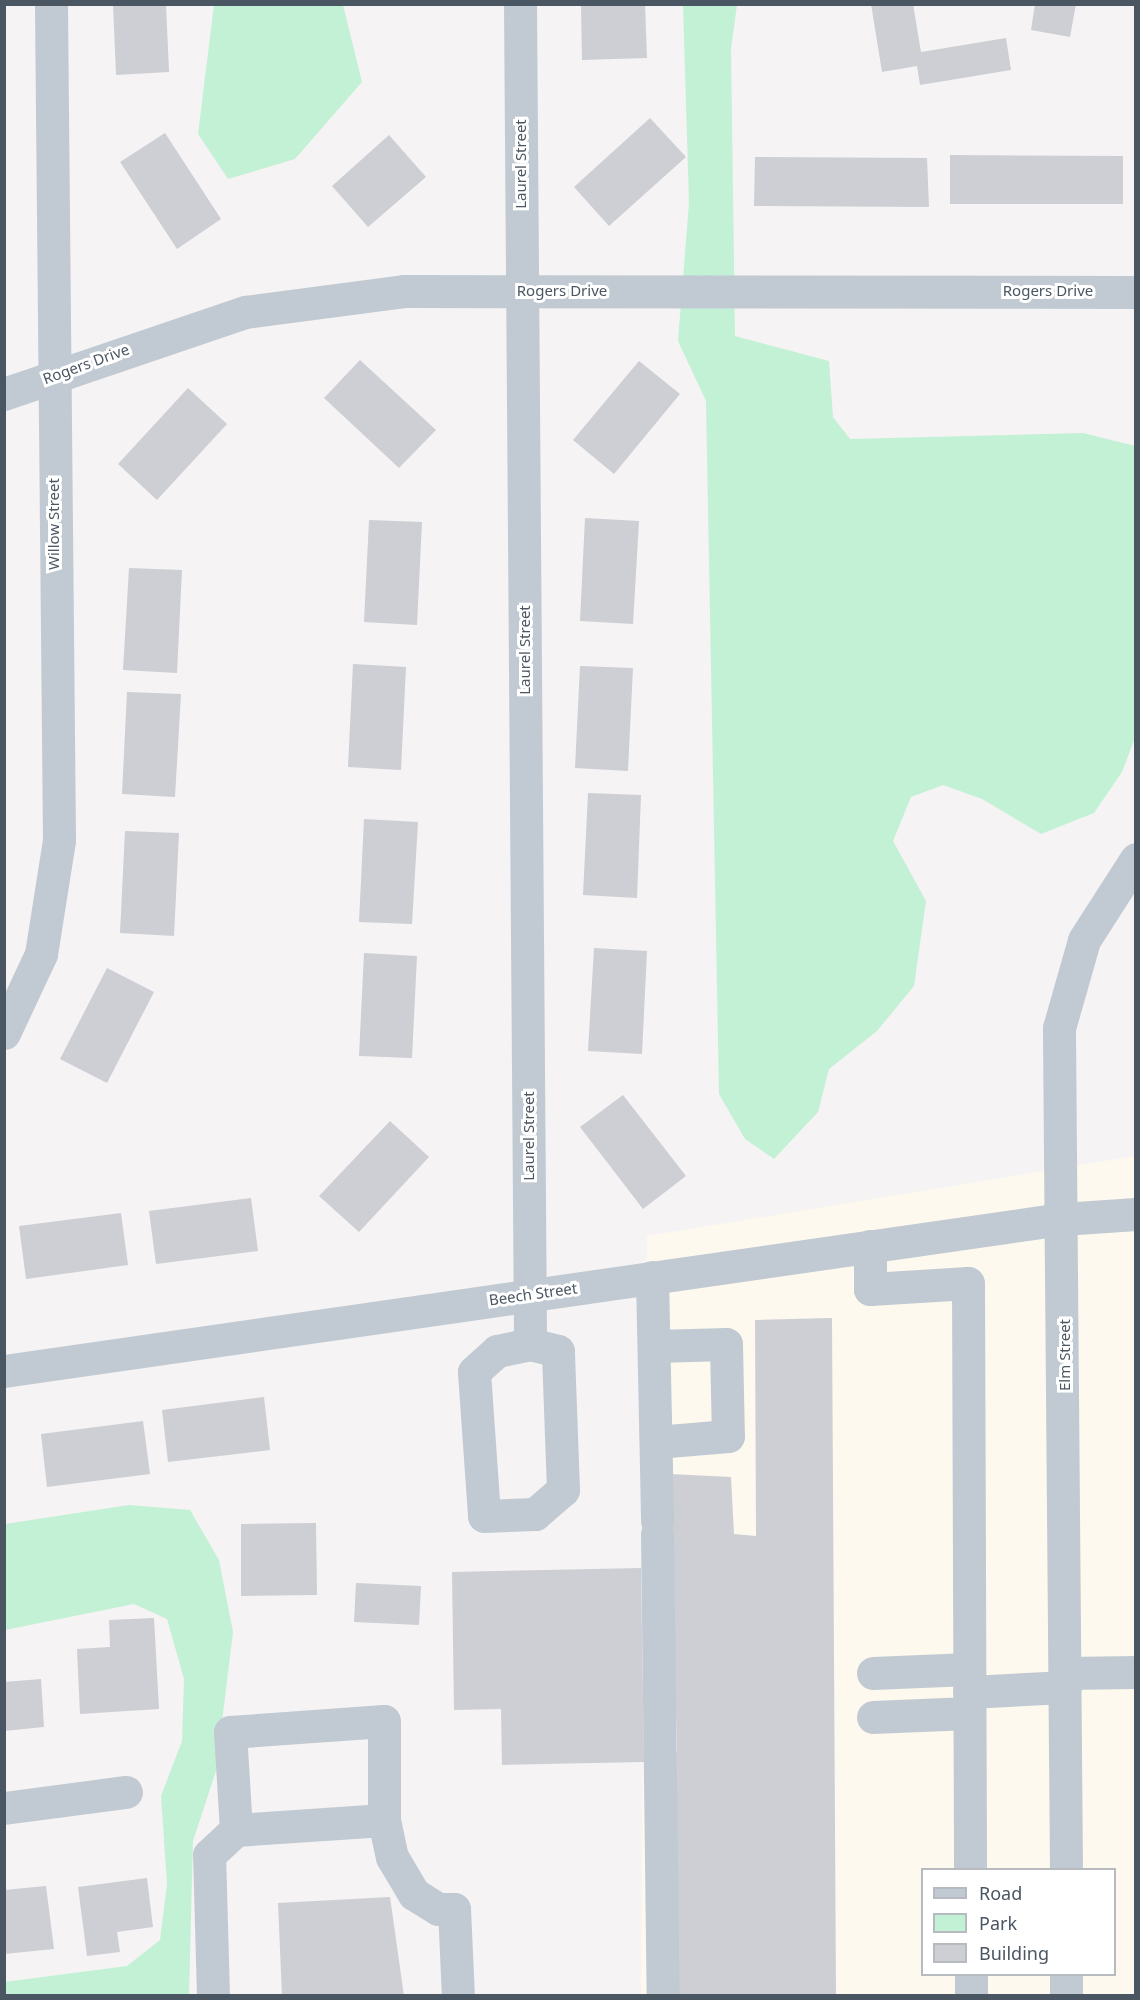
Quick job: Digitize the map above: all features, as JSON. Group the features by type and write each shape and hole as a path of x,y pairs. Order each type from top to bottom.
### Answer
{"street":[{"name":"Willow Street","path":"4,1033 41,954 59,840 51,4"},
{"name":"Laurel Street","path":"520,4 530,1344"},
{"name":"Rogers Drive","path":"4,393 157,338 312,299 404,291 1136,292"},
{"name":"Elm Street","path":"1065,1868 1062,1219 1058,1051 1068,983 1106,899 1136,859"},
{"name":"Beech Street","path":"4,1371 1062,1219 1136,1214"},
{"path":"870,1246 870,1289 968,1283 970,1868"},
{"path":"652,1277 655,1346 663,1995"},
{"path":"530,1344 558,1351 563,1490 536,1514 484,1516 474,1372 497,1351 530,1344"},
{"path":"655,1346 726,1344 728,1436 656,1442"},
{"path":"873,1717 969,1692 1136,1672"},
{"path":"873,1673 969,1692"},
{"path":"236,1830 230,1732 384,1721 384,1820 392,1857 414,1894 438,1909 454,1909 458,1995"},
{"path":"4,1808 126,1792"},
{"path":"213,1995 209,1855 236,1830 384,1820"},
{"path":"971,1976 971,1995"},
{"path":"1066,1976 1066,1995"}],"shaded area":[{"path":"1135,1156 1135,1995 641,1996 647,1236"}],"green space":[{"path":"214,5 343,5 362,82 295,159 228,179 198,134"},
{"path":"683,5 737,5 731,49 735,336 829,361 833,417 850,439 1083,433 1135,446 1136,735 1122,772 1094,813 1041,834 982,799 943,785 911,797 893,841 926,901 914,986 877,1031 829,1069 818,1112 774,1159 745,1139 719,1094 706,401 678,341 689,203"},
{"path":"129,1505 190,1510 219,1560 233,1632 216,1771 193,1841 189,1995 5,1995 4,1982 127,1966 160,1940 167,1884 161,1796 182,1741 184,1679 167,1619 134,1604 5,1630 5,1524"}],"building":[{"path":"113,4 166,4 169,72 116,75"},
{"path":"581,4 645,4 647,58 582,60"},
{"path":"871,4 913,4 921,52 1006,38 1011,70 920,85 917,66 882,72"},
{"path":"1035,4 1076,4 1070,37 1031,30"},
{"path":"650,118 686,157 609,226 574,187"},
{"path":"165,133 221,219 177,249 120,162"},
{"path":"389,135 426,177 368,227 332,186"},
{"path":"950,155 1123,156 1123,204 950,204"},
{"path":"755,157 927,158 929,207 754,206"},
{"path":"360,360 436,430 399,468 324,398"},
{"path":"639,361 680,394 614,474 573,440"},
{"path":"188,388 227,424 157,500 118,464"},
{"path":"585,518 639,521 633,624 580,621"},
{"path":"369,520 422,522 417,625 364,622"},
{"path":"129,568 182,570 177,673 123,670"},
{"path":"353,664 406,667 401,770 348,767"},
{"path":"580,666 633,668 628,771 575,768"},
{"path":"127,692 181,694 175,797 122,794"},
{"path":"588,793 641,795 637,898 583,895"},
{"path":"364,819 418,822 412,924 359,922"},
{"path":"125,831 179,833 174,936 120,933"},
{"path":"594,948 647,951 642,1054 588,1051"},
{"path":"364,953 417,956 412,1058 359,1056"},
{"path":"107,968 154,992 107,1083 60,1059"},
{"path":"623,1095 686,1176 643,1209 580,1127"},
{"path":"390,1121 429,1157 359,1232 319,1196"},
{"path":"251,1198 258,1251 156,1264 149,1211"},
{"path":"121,1213 128,1265 26,1279 19,1226"},
{"path":"832,1318 836,1996 676,1996 666,1753 677,1752 670,1474 731,1477 734,1534 756,1536 755,1320"},
{"path":"264,1397 270,1450 168,1462 162,1410"},
{"path":"143,1421 150,1474 47,1487 41,1434"},
{"path":"316,1523 317,1595 241,1596 241,1524"},
{"path":"641,1568 644,1762 502,1765 501,1709 454,1710 452,1572"},
{"path":"356,1583 421,1586 419,1625 354,1622"},
{"path":"154,1618 159,1709 80,1714 77,1649 110,1647 109,1620"},
{"path":"41,1679 44,1727 4,1731 4,1682"},
{"path":"147,1878 153,1927 117,1932 120,1952 87,1956 78,1887"},
{"path":"46,1886 54,1949 4,1954 4,1890"},
{"path":"390,1897 404,1996 282,1996 278,1903"}]}
